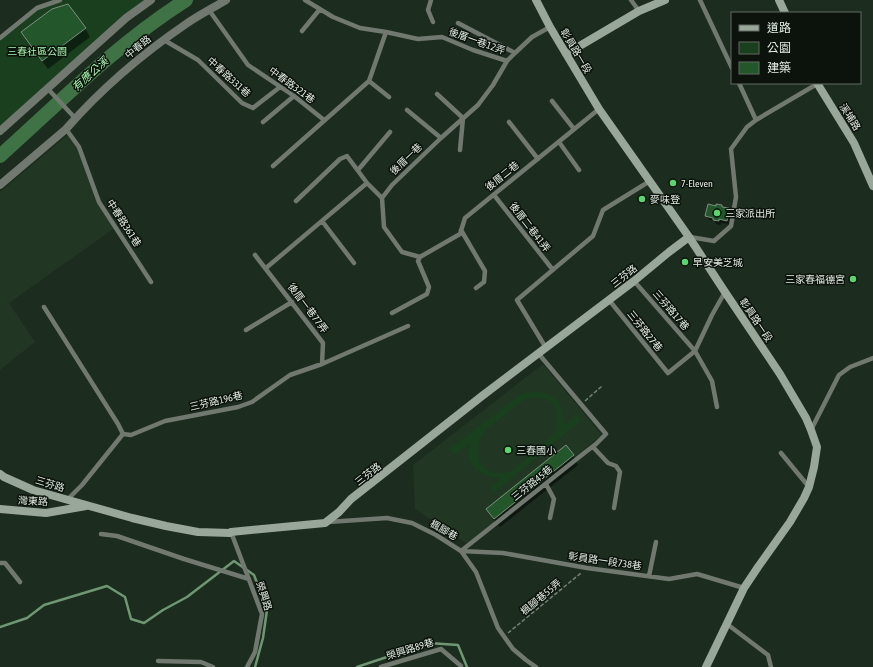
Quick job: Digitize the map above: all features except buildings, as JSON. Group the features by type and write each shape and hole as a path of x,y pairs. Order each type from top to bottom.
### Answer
{"street":[{"path":"0,131 126,18 151,0"},
{"name":"中春路","path":"0,185 66,129 110,83 164,40 188,23 226,0"},
{"name":"彰員路一段","path":"536,0 550,27 600,109 689,237 780,374 806,418 817,447 809,487 804,498 790,522 744,588 706,667"},
{"path":"566,54 639,11 665,0"},
{"path":"779,0 785,12"},
{"name":"溪埔路","path":"818,84 854,143 872,183"},
{"name":"三芬路","path":"0,474 33,490 67,500 132,518 198,532 230,533 325,523 339,512 351,499 482,396 634,281 689,237"},
{"name":"灣東路","path":"0,509 46,513 88,506"}],"lane":[{"path":"0,38 37,8 60,0"},
{"name":"後厝一巷12弄","path":"307,0 333,17 360,28 418,39 442,37 473,50 507,61"},
{"path":"431,0 428,10 433,22"},
{"path":"631,0 639,11"},
{"path":"700,0 731,66"},
{"path":"302,31 320,9"},
{"name":"中春路321巷","path":"209,10 248,64 294,96 324,120"},
{"path":"458,23 515,53"},
{"name":"後厝一巷","path":"382,198 392,185 478,105 493,85 507,61 532,37 550,27"},
{"path":"273,166 369,80 386,32"},
{"name":"中春路331巷","path":"164,40 198,60 242,103 253,108 280,86"},
{"path":"369,80 389,97"},
{"path":"739,84 756,120"},
{"path":"689,237 714,241 731,226 736,197 731,149 747,127 756,120 815,84"},
{"path":"48,88 75,118"},
{"path":"437,94 463,118 460,150"},
{"path":"263,122 294,96"},
{"path":"552,101 574,129"},
{"name":"後厝二巷","path":"420,257 460,234 465,218 600,109"},
{"path":"407,110 441,138"},
{"path":"509,122 538,159"},
{"name":"中春路361巷","path":"66,129 79,147 99,202 151,282"},
{"path":"358,170 390,132"},
{"path":"559,142 579,170"},
{"path":"296,201 340,159 347,156 367,183 382,198 384,227 402,252 420,257 418,261 429,287 427,294 392,313"},
{"path":"546,348 517,300 593,236 603,210 650,181"},
{"path":"266,268 367,183"},
{"name":"後厝二巷41弄","path":"494,195 553,270"},
{"path":"322,221 354,263"},
{"path":"461,230 485,271 484,282 476,288"},
{"name":"後厝一巷77弄","path":"255,255 323,343 322,364"},
{"name":"三芬路17巷","path":"634,281 695,351 712,381 717,407"},
{"path":"695,351 712,314 725,292"},
{"name":"三芬路27巷","path":"609,300 668,373 695,351"},
{"path":"246,330 292,302"},
{"path":"44,307 123,434 82,485 67,500"},
{"name":"三芬路196巷","path":"123,434 131,435 165,422 238,407 252,402 290,375 322,364 408,326"},
{"name":"三芬路45巷","path":"461,551 593,447 606,434 538,354"},
{"path":"811,430 839,375 850,367 873,358"},
{"path":"593,447 608,463 616,466 620,472 614,508"},
{"path":"781,453 809,487"},
{"path":"546,484 554,499 550,518"},
{"name":"楓腳巷","path":"325,523 387,518 412,523 436,535 461,551 476,572 498,628 513,650 536,667"},
{"name":"榮興路","path":"231,532 262,614 255,652 247,667"},
{"path":"101,534 116,536 249,579"},
{"path":"649,576 656,542"},
{"name":"彰員路一段738巷","path":"461,551 503,553 587,568 669,579 697,574 744,588"},
{"path":"0,563 5,563 20,582"},
{"path":"727,624 768,655 771,667"},
{"name":"榮興路89巷","path":"381,667 440,649 461,667"},
{"path":"158,661 200,662 214,667"}],"path":[{"path":"581,404 602,386"},
{"name":"楓腳巷55弄","path":"504,637 587,568"}],"shaded area":[{"path":"69,134 79,147 99,202 116,227 9,303 35,342 0,370 0,192"},
{"name":"三春國小","path":"543,364 602,435 467,544 415,509 413,465"}],"green space":[{"name":"三春社區公園","path":"64,0 145,0 0,127 0,40 39,9"},
{"path":"536,392 544,393 555,398 561,406 565,425 577,414 582,420 495,492 491,487 501,478 482,474 474,468 468,458 470,444 454,455 449,449 521,394","holes":["541,398 553,405 557,415 557,420 552,436 512,470 502,473 493,472 486,469 481,463 478,447 486,430 524,400"]}],"waterway":[{"name":"有應公溪","path":"0,156 113,54 161,17 186,0"},
{"path":"0,627 27,618 44,605 107,586 125,597 131,619 144,623 163,610 187,597 234,561 254,575 267,610 263,638 255,667"},
{"path":"357,667 429,643 458,645 467,667"}],"place":[{"name":"7-Eleven","path":"673,183"},
{"name":"麥味登","path":"642,199"},
{"name":"三家派出所","path":"717,213"},
{"name":"早安美芝城","path":"685,262"},
{"name":"三家春福德宮","path":"853,279"},
{"name":"三春國小","path":"508,450"}]}
